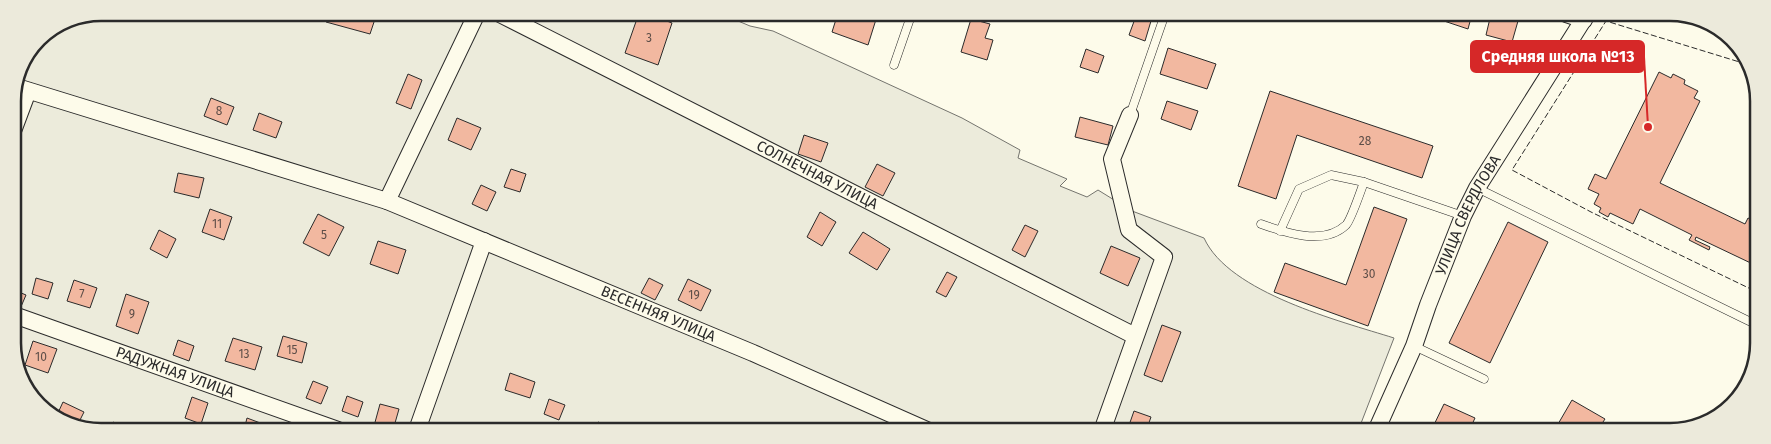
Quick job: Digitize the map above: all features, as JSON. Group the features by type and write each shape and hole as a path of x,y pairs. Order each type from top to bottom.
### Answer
{"street":[{"path":"387,200 473,21"},
{"name":"СОЛНЕЧНАЯ УЛИЦА","path":"514,21 1136,336"},
{"name":"УЛИЦА СВЕРДЛОВА","path":"1380,423 1414,346 1463,216 1477,188 1583,21"},
{"name":"ВЕСЕННЯЯ УЛИЦА","path":"22,89 387,200 753,354 911,423"},
{"path":"1105,423 1164,257 1129,230 1112,159 1130,115"},
{"path":"419,423 484,241"},
{"name":"РАДУЖНАЯ УЛИЦА","path":"21,317 318,423"}],"lane":[{"path":"894,65 909,21"},
{"path":"1130,115 1163,21"},
{"path":"1280,231 1299,189 1331,175 1364,182 1463,216"},
{"path":"1261,224 1280,231 1303,236 1327,236 1347,224 1364,182"},
{"path":"1477,188 1750,322"},
{"path":"1414,346 1484,379"}],"shaded area":[{"path":"102,21 738,21 750,26 773,31 962,118 1020,150 1018,158 1067,179 1060,186 1087,197 1098,190 1132,211 1204,238 1217,257 1237,274 1261,289 1317,313 1394,338 1361,423 102,423 86,421 66,414 45,399 32,383 23,358 21,342 21,96 30,66 49,41 61,32 76,26"}],"building":[{"path":"326,21 374,21 370,34"},
{"path":"636,21 667,21 672,23 658,65 625,53"},
{"path":"835,21 876,21 868,45 832,32"},
{"path":"970,21 990,24 985,38 993,40 987,60 961,52"},
{"path":"1134,21 1151,21 1145,41 1129,35"},
{"path":"1444,21 1470,21 1468,29"},
{"path":"1489,21 1518,21 1512,42 1486,35"},
{"path":"1168,48 1216,64 1207,89 1160,74"},
{"path":"1086,49 1104,56 1098,73 1080,67"},
{"path":"1659,72 1671,78 1673,74 1685,80 1684,84 1698,91 1694,98 1700,101 1660,183 1745,224 1748,218 1750,219 1750,263 1696,237 1695,240 1710,247 1709,250 1689,240 1692,235 1640,209 1633,224 1610,213 1608,217 1599,212 1601,208 1594,204 1599,194 1588,189 1595,174 1606,179"},
{"path":"408,74 422,80 411,109 396,103"},
{"path":"1270,91 1433,146 1422,178 1297,135 1276,199 1238,186"},
{"path":"211,98 234,107 227,125 204,116"},
{"path":"1167,101 1198,111 1191,130 1161,119"},
{"path":"259,113 282,122 276,138 253,130"},
{"path":"1080,117 1113,126 1108,145 1075,137"},
{"path":"457,118 481,128 471,150 448,140"},
{"path":"804,135 828,143 821,162 798,154"},
{"path":"877,164 895,173 883,196 865,187"},
{"path":"511,169 526,174 520,192 504,187"},
{"path":"178,173 204,178 199,198 174,192"},
{"path":"481,185 496,192 487,211 472,204"},
{"path":"1374,207 1407,219 1368,326 1274,292 1285,263 1346,285"},
{"path":"210,209 232,217 224,240 202,232"},
{"path":"820,212 836,222 822,246 807,237"},
{"path":"318,214 344,227 329,256 303,243"},
{"path":"1508,222 1548,242 1490,363 1449,343"},
{"path":"1025,225 1038,231 1025,257 1012,250"},
{"path":"159,230 176,239 167,258 150,249"},
{"path":"863,232 890,249 877,270 849,253"},
{"path":"378,241 406,250 398,274 370,264"},
{"path":"1111,246 1140,258 1128,286 1100,273"},
{"path":"947,272 957,277 946,297 936,292"},
{"path":"36,278 53,283 48,299 32,294"},
{"path":"649,278 663,285 655,300 641,293"},
{"path":"688,279 711,290 701,311 678,300"},
{"path":"74,280 97,288 90,308 67,301"},
{"path":"21,293 26,295 21,307"},
{"path":"126,294 149,302 138,334 116,326"},
{"path":"1162,325 1181,332 1162,382 1144,375"},
{"path":"283,336 307,343 302,363 277,356"},
{"path":"233,338 262,347 255,370 225,361"},
{"path":"178,340 194,346 189,361 173,355"},
{"path":"33,341 57,349 48,373 25,365"},
{"path":"510,373 535,382 530,398 505,390"},
{"path":"313,381 328,387 321,404 306,398"},
{"path":"347,396 363,402 358,417 342,411"},
{"path":"192,397 208,403 201,423 185,418"},
{"path":"549,399 565,405 559,420 544,414"},
{"path":"1572,400 1605,419 1602,423 1559,423"},
{"path":"63,402 84,412 80,419 59,410"},
{"path":"380,404 399,409 395,423 375,423"},
{"path":"1444,404 1475,418 1473,423 1435,423"},
{"path":"1134,411 1151,417 1149,423 1130,423"},
{"path":"247,418 260,423 246,423"}],"fence":[{"path":"1606,21 1738,62"},
{"path":"1606,21 1512,170 1591,212 1750,289"}],"place":[{"name":"Средняя школа №13","path":"1648,127"}]}
